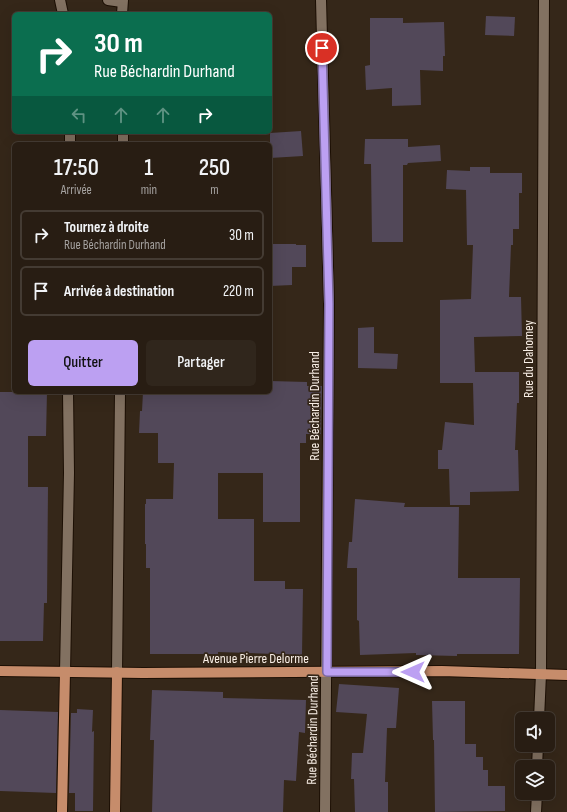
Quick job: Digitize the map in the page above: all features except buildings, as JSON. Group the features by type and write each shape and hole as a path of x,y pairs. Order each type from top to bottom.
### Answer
{"main road":[{"name":"Avenue Pierre Delorme","path":"0,672 442,672 567,675"},
{"path":"62,812 65,672"},
{"path":"115,812 117,672"}],"street":[{"path":"60,0 63,12"},
{"path":"108,0 122,1 122,12"},
{"name":"Rue Béchardin Durhand","path":"321,0 329,304 325,812"},
{"name":"Rue du Dahomey","path":"539,712 541,674 544,0"},
{"path":"65,672 68,394"},
{"path":"117,672 120,394"},
{"path":"536,812 537,800"}],"route":[{"path":"322,48 329,304 327,672 413,672"}]}
